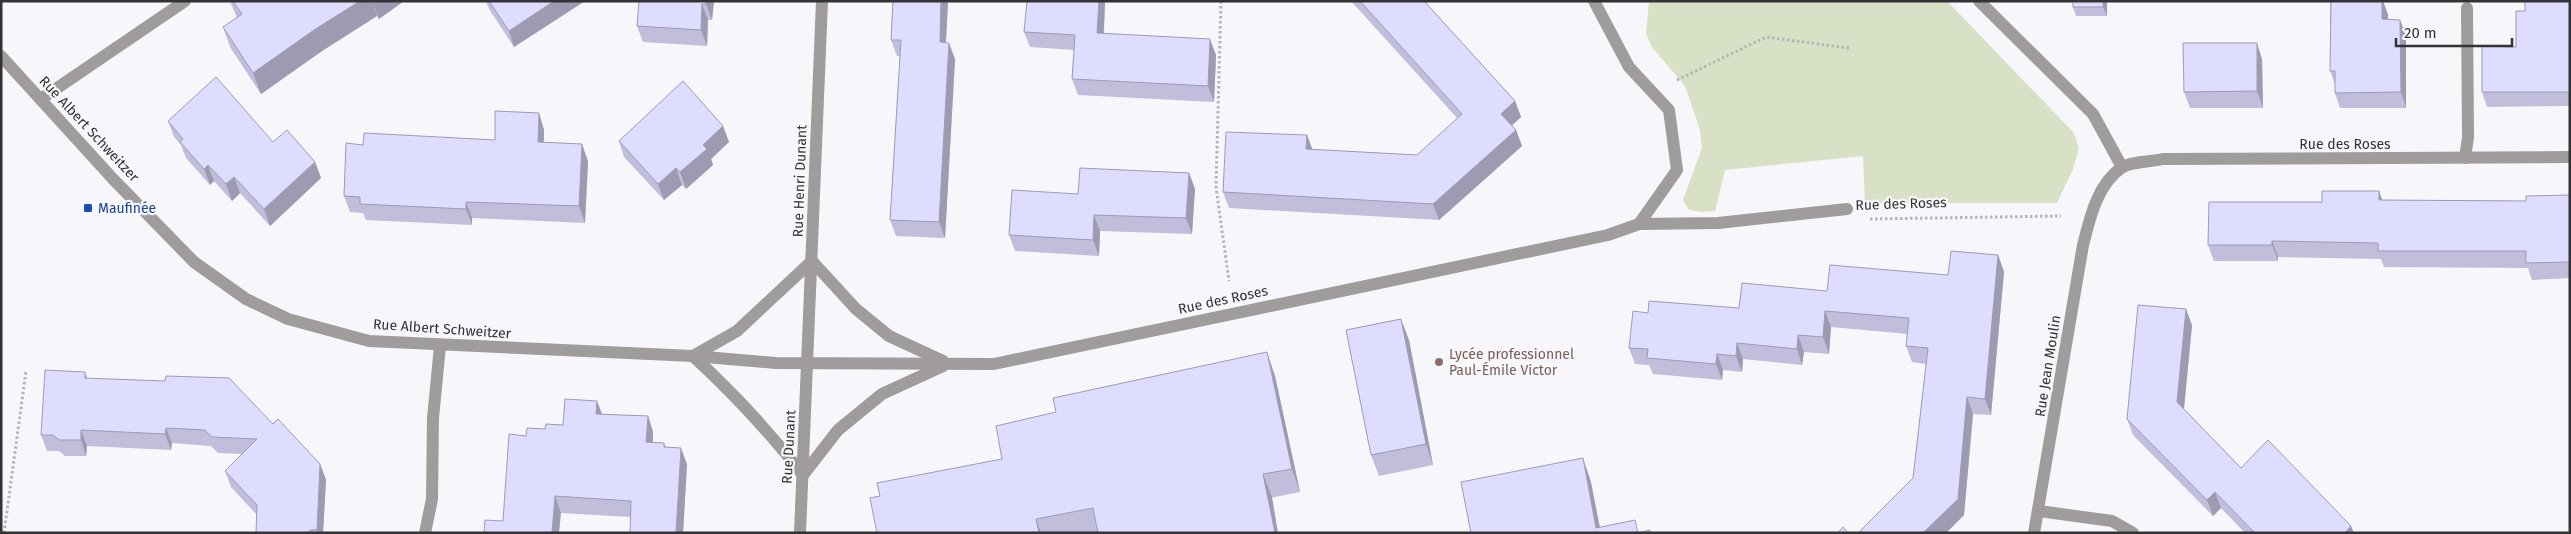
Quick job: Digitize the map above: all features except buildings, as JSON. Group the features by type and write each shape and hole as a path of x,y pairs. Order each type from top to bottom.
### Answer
{"street":[{"path":"41,99 185,1"},
{"name":"Rue Henri Dunant","path":"808,362 822,1"},
{"path":"1594,1 1629,67 1669,110 1677,170 1639,224"},
{"path":"1980,1 2093,114 2122,167"},
{"path":"2465,158 2468,137 2467,8"},
{"name":"Rue Albert Schweitzer","path":"1,56 113,180 194,262 246,299 288,319 369,341 440,346 693,356 776,363 808,362"},
{"name":"Rue des Roses","path":"2122,167 2163,159 2570,158"},
{"name":"Rue Jean Moulin","path":"2034,533 2083,244 2094,205 2107,182 2122,167"},
{"name":"Rue des Roses","path":"808,362 994,364 1608,235 1639,224 1718,223 1848,209"},
{"path":"812,261 856,309 889,336 947,364 882,394 838,430 803,474 772,435 729,389 693,356 736,330 812,261"},
{"path":"425,533 432,499 433,418 440,346"},
{"name":"Rue Dunant","path":"800,533 808,362"},
{"path":"2039,511 2112,521 2133,533"}],"path":[{"path":"1221,1 1216,187 1229,281"},
{"path":"1651,92 1766,37 1849,48"},
{"name":"Rue des Roses","path":"1868,219 2061,216"},
{"path":"4,533 26,371"}],"green space":[{"path":"1649,1 1947,1 2074,133 2079,148 2073,169 2057,203 1865,203 1863,156 1725,170 1715,211 1689,210 1683,200 1702,148 1700,130 1685,86 1652,47 1646,34"}],"place":[{"name":"Maufinée","path":"88,208"},
{"name":"Lycée professionnel Paul-Émile Victor","path":"1439,362"}]}
